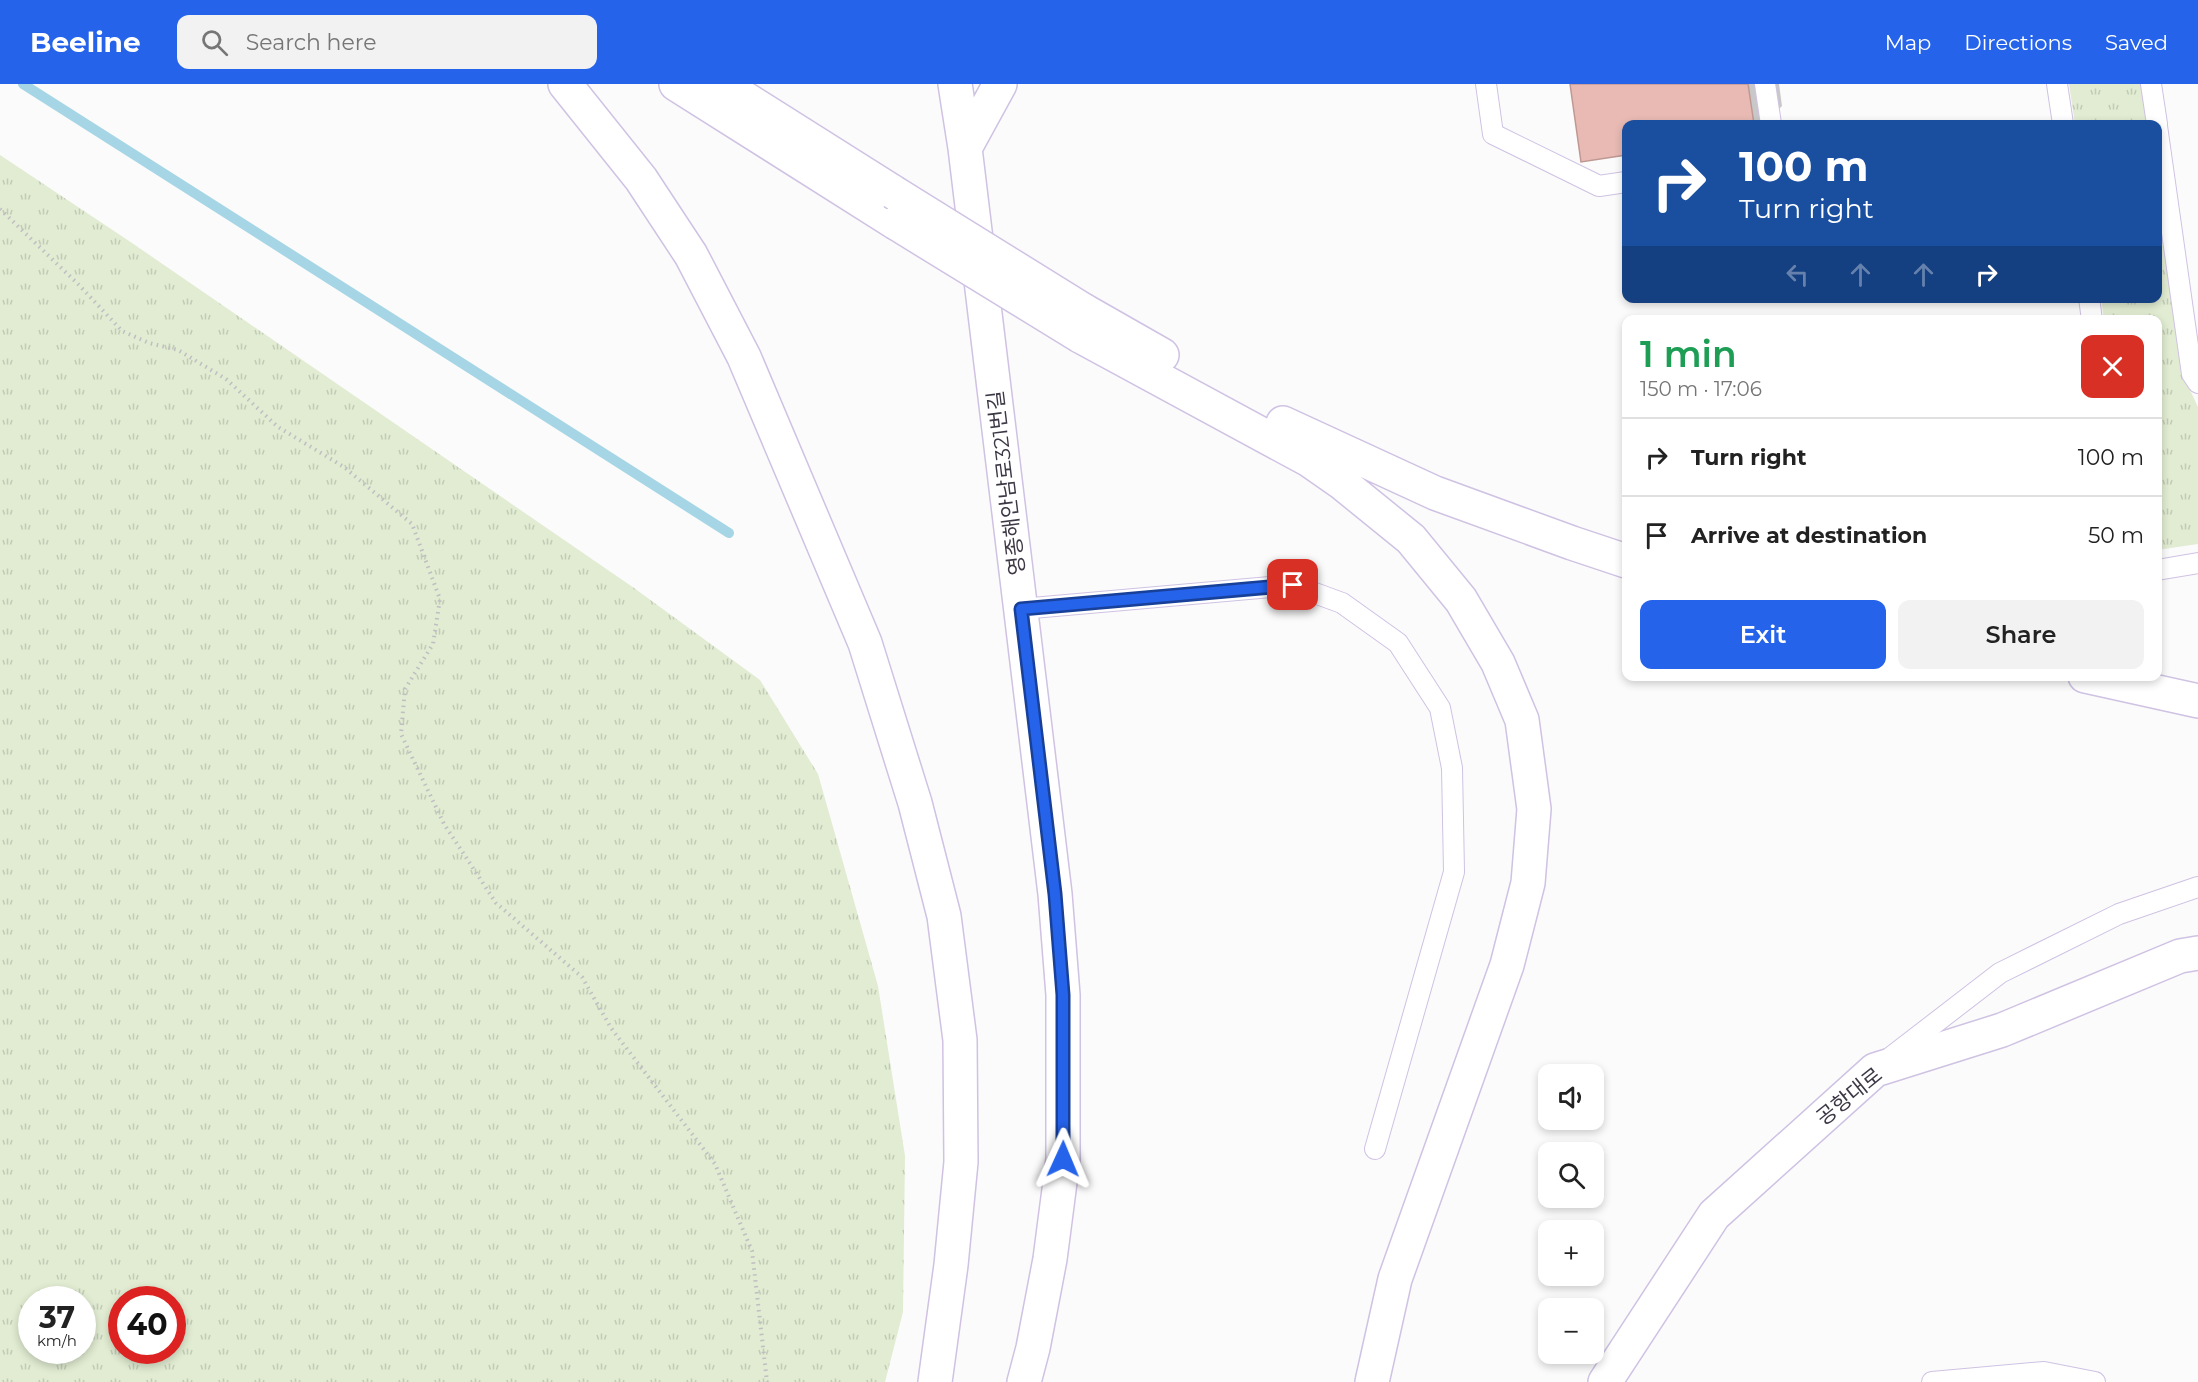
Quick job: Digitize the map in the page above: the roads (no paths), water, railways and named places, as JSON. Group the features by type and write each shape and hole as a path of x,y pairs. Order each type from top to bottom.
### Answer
{"street":[{"path":"565,84 647,189 691,255 744,357 865,643 915,803 944,916 960,1040 961,1162 951,1266 935,1382"},
{"path":"676,84 895,208 1309,460 1342,483 1411,539 1461,600 1498,663 1522,720 1534,809 1528,884 1507,965 1395,1279 1372,1382"},
{"path":"722,84 895,208"},
{"name":"영종해안남로321번길","path":"955,84 965,148 1055,894 1063,995 1063,1159 1050,1259 1024,1382"},
{"path":"965,148 1000,84"},
{"path":"1081,323 1287,426 1435,493 1622,560"},
{"path":"2108,681 2198,701"},
{"name":"공항대로","path":"1605,1382 1714,1215 1875,1070 2002,1030 2180,956 2198,953"}],"lane":[{"path":"1486,84 1493,134 1599,186 1622,183"},
{"path":"1765,84 1771,120"},
{"path":"2057,84 2062,120"},
{"path":"2151,84 2156,120"},
{"path":"2162,161 2192,374 2198,384"},
{"path":"2162,569 2198,563"},
{"path":"1021,609 1293,585 1342,603 1398,643 1440,708 1452,768 1454,872 1375,1149"},
{"path":"1875,1070 2000,973 2119,914 2198,887"},
{"path":"2119,914 2198,902"},
{"path":"1932,1382 2044,1372 2095,1382"}],"waterway":[{"path":"23,84 729,533"}]}
